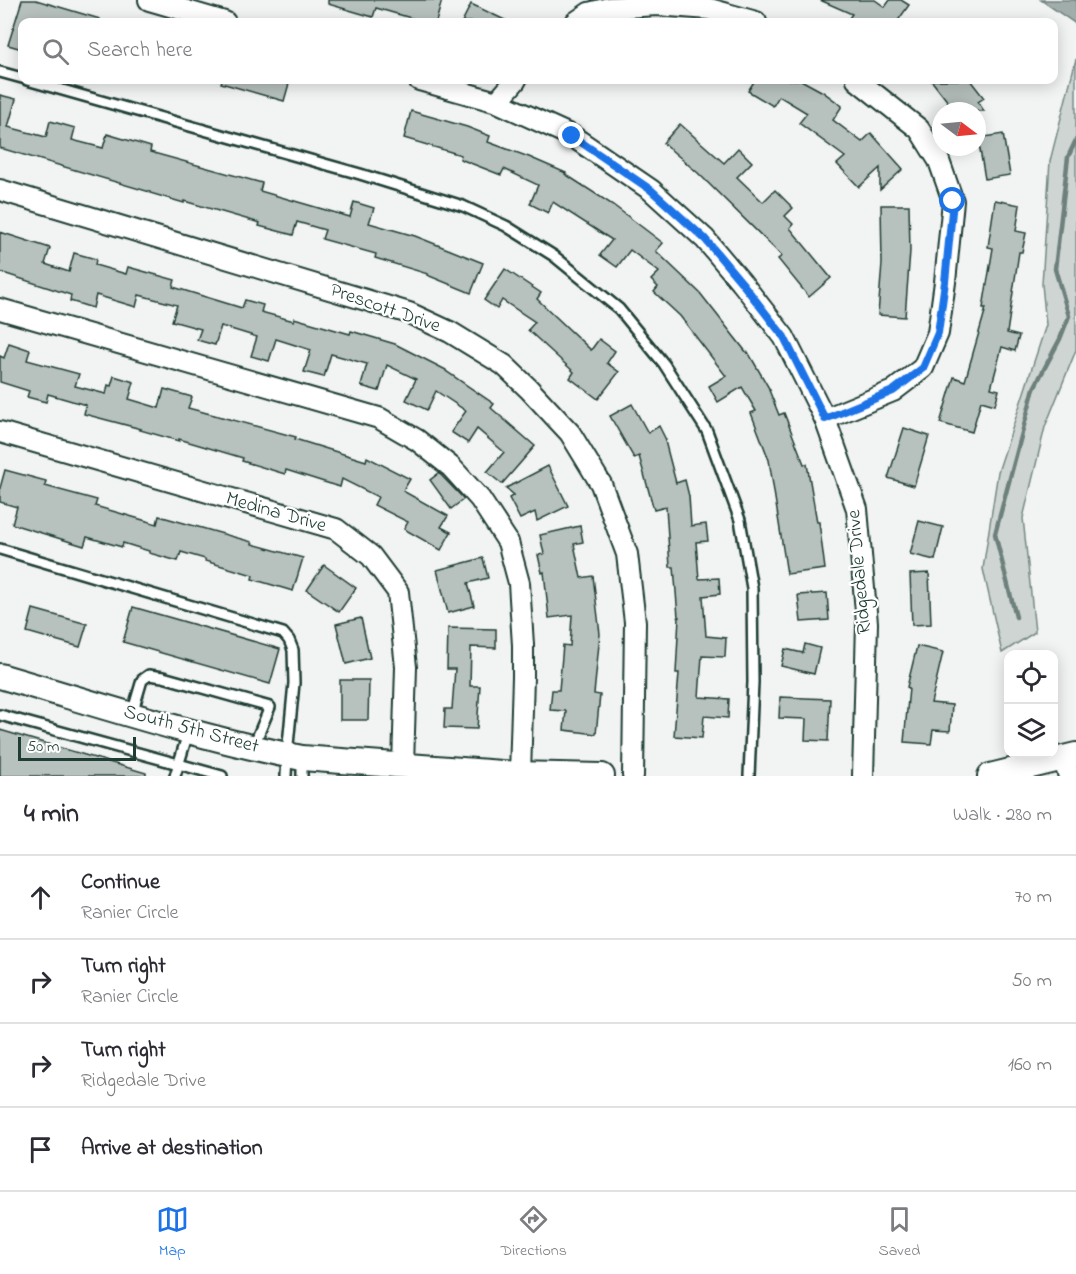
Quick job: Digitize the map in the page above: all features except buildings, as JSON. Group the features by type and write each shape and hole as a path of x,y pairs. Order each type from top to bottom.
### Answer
{"street":[{"path":"149,0 211,18"},
{"path":"582,18 589,13 609,8 657,5 710,9 742,18"},
{"name":"Ridgedale Drive","path":"433,84 497,102 572,136 651,190 705,239 784,337 825,419 857,509 867,623 863,776"},
{"path":"497,102 513,84"},
{"path":"825,419 893,391 923,368 938,333 945,282 953,201 939,160 919,129 862,84"},
{"name":"Prescott Drive","path":"0,190 410,313 450,332 504,365 570,433 601,484 627,554 635,622 633,776"},
{"path":"0,309 379,418 417,440 451,466 480,499 508,542 519,583 523,676 516,774"},
{"name":"Medina Drive","path":"0,432 336,530 371,556 398,592 406,668 403,765"},
{"name":"South 5th Street","path":"0,676 189,731 253,747 294,766 403,765 516,774 602,776"},
{"path":"990,776 1069,763"}],"lane":[{"path":"0,72 18,77"},
{"path":"41,84 360,174 464,206 506,226 554,256 620,309 664,364 707,431 740,520 752,588 753,682 749,776"},
{"path":"0,549 283,633 294,650 294,766"},
{"path":"132,714 142,680 149,675 164,677 270,707 253,747"},
{"path":"0,715 222,776"},
{"path":"175,776 189,731"}],"shaded area":[{"path":"1041,0 1076,0 1076,24"},
{"path":"1076,59 1076,350 1045,427 1023,518 1035,632 1002,653 983,569 998,472 1046,325 1042,284 1050,161"}],"waterway":[{"path":"1016,617 995,534 1034,388 1060,339 1069,316 1055,269 1068,157 1076,140"}],"route":[{"path":"572,136 651,190 705,239 784,337 825,419 893,391 923,368 938,333 953,201"}]}
